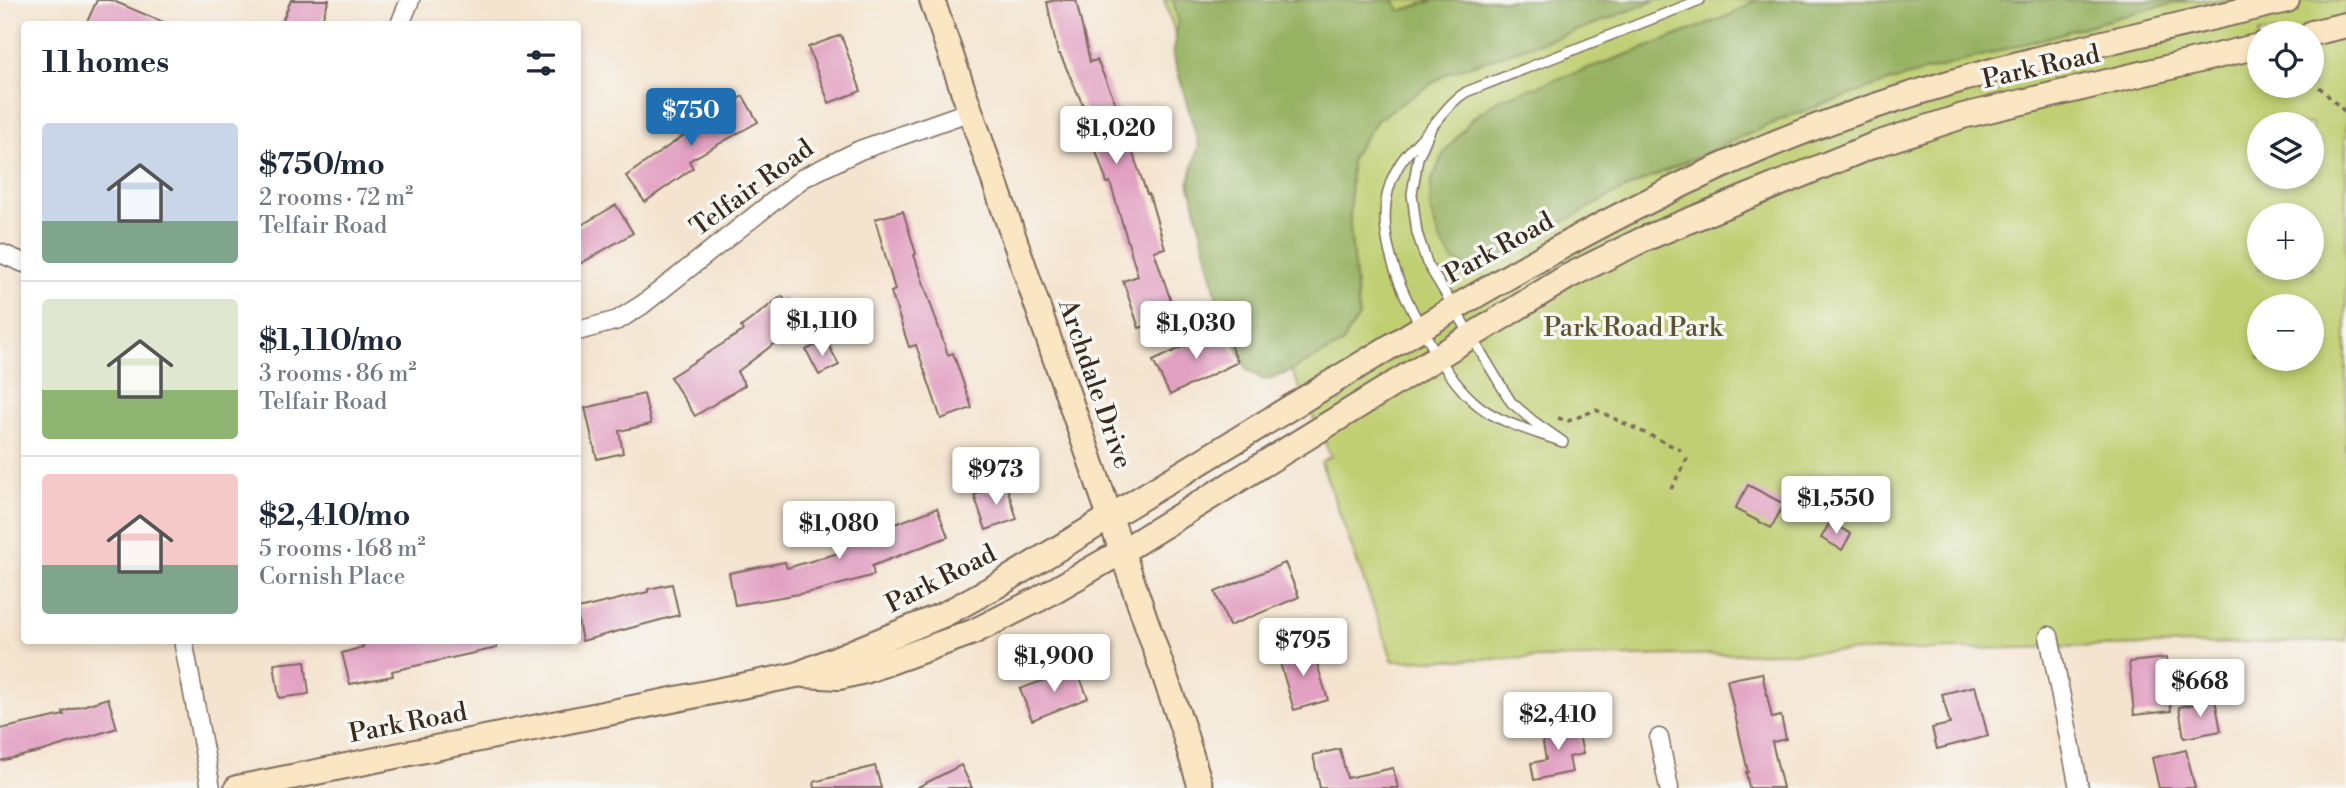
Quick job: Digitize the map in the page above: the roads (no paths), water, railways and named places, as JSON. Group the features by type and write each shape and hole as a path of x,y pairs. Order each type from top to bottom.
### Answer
{"main road":[{"name":"Archdale Drive","path":"932,0 1201,788"},
{"name":"Park Road","path":"237,788 796,674 945,614 1109,518 1453,308 1622,213 1765,147 1965,78 2287,0"},
{"path":"2324,30 2346,25"},
{"name":"Park Road","path":"796,674 839,677 914,655 973,632 1039,599 1121,552 1567,277 1644,239 1874,145 1963,116 2247,49"}],"street":[{"path":"401,21 410,0"},
{"name":"Telfair Road","path":"581,330 618,320 642,305 803,178 860,150 971,111"},
{"path":"0,253 21,262"},
{"path":"2049,636 2079,788"},
{"path":"184,644 211,788"},
{"path":"1659,738 1669,788"}],"lane":[{"path":"1431,128 1418,158 1413,183 1412,205 1422,251 1453,308 1511,402 1563,442 1488,412 1458,385 1438,356 1395,272 1387,229 1387,209 1393,177 1398,166 1447,107 1466,92 1700,0"}],"park label":[{"name":"Park Road Park","path":"1633,328"}]}
